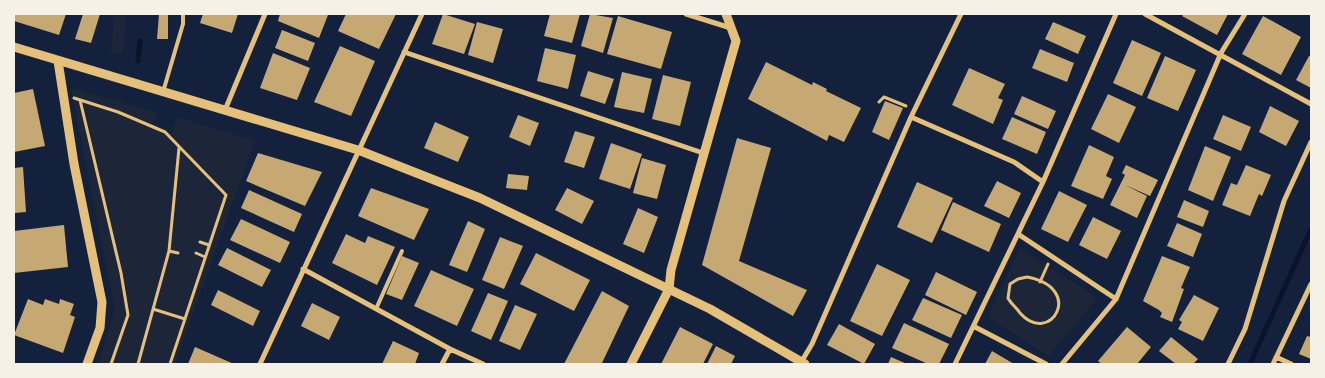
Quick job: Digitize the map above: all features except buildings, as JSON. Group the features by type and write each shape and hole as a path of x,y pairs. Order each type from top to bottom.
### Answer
{"street":[{"path":"225,110 266,14"},
{"path":"260,364 422,14"},
{"path":"686,14 732,28"},
{"path":"631,364 669,289 671,270 736,41 726,14"},
{"path":"14,47 358,150 480,198 710,309 802,363 911,117 961,14"},
{"path":"955,364 975,327 1043,182 1116,14"},
{"path":"1145,14 1311,104"},
{"path":"1062,364 1116,299 1220,53 1245,14"},
{"path":"404,52 703,153"},
{"path":"58,61 74,164 102,302 100,328 87,364"},
{"path":"911,117 1014,162 1043,182"},
{"path":"1228,364 1245,328 1284,201 1311,142"},
{"path":"1018,234 1053,255 1116,299"},
{"path":"303,269 450,350 483,364"},
{"path":"1273,364 1311,284"},
{"path":"975,327 1046,364"},
{"path":"442,364 450,350"},
{"path":"1276,357 1291,364"}],"lane":[{"path":"163,92 183,24 183,14"},
{"path":"376,309 402,251"}],"path":[{"path":"879,102 884,97 907,106"},
{"path":"111,364 128,315 121,273 80,100 118,112 165,132 226,194 170,364"},
{"path":"138,364 169,251 179,147"},
{"path":"200,242 209,245"},
{"path":"169,251 178,253"},
{"path":"196,253 205,257"},
{"path":"1040,282 1053,255"},
{"path":"1027,277 1040,282 1048,283 1054,289 1059,296 1060,306 1050,320 1037,324 1024,317 1010,303 1008,290 1010,284 1018,279 1027,277"},
{"path":"153,309 185,319"}],"shaded area":[{"path":"114,14 126,14 123,55 111,53"},
{"path":"71,88 157,112 152,126 172,133 177,117 255,141 175,364 98,364 115,311"},
{"path":"1020,248 1097,298 1049,356 988,317"}],"waterway":[{"path":"138,61 140,41"},
{"path":"1250,364 1311,229"}]}
